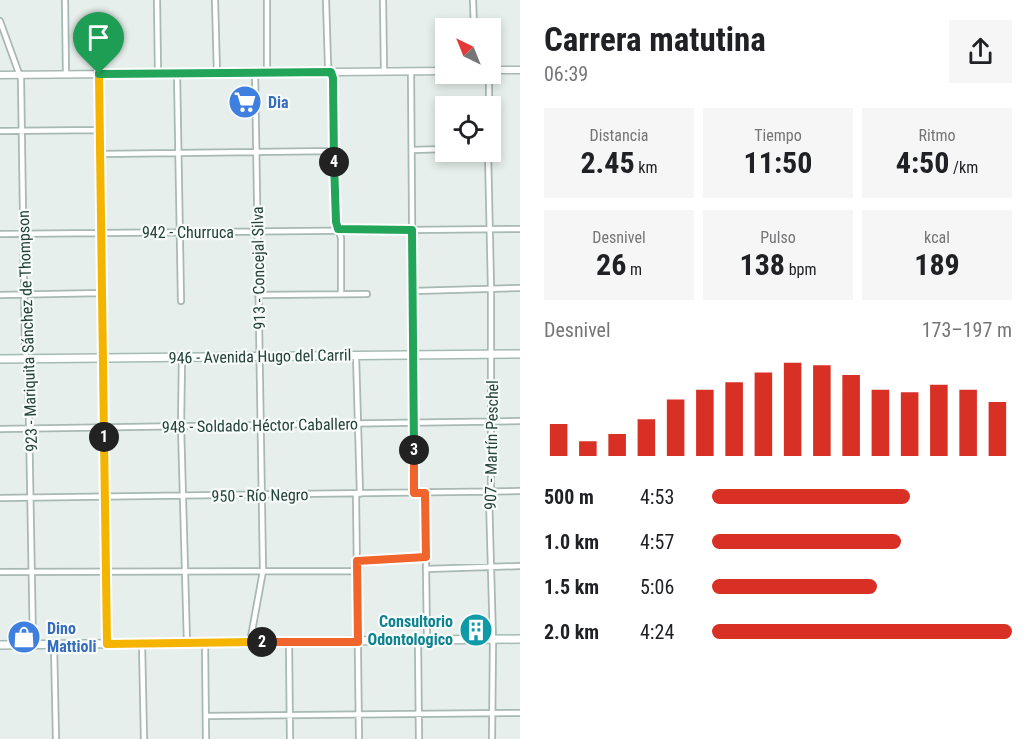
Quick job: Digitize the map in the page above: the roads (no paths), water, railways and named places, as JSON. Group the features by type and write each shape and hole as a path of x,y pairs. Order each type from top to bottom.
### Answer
{"main road":[{"name":"946 - Avenida Hugo del Carril","path":"0,359 520,354"},
{"path":"0,645 520,639"}],"street":[{"path":"65,0 66,74"},
{"path":"157,0 158,73"},
{"path":"215,0 217,73"},
{"path":"267,0 267,72"},
{"path":"326,0 328,65 333,78 336,222 341,238 340,294"},
{"path":"383,0 384,71"},
{"path":"473,0 474,18"},
{"name":"923 - Mariquita Sánchez de Thompson","path":"0,21 21,75 33,644"},
{"path":"501,71 520,70"},
{"path":"411,71 414,493"},
{"path":"0,75 435,71"},
{"name":"913 - Concejal Silva","path":"250,642 263,571 255,72"},
{"path":"177,73 181,301"},
{"path":"99,74 107,644"},
{"path":"0,131 100,130"},
{"path":"412,150 435,149"},
{"path":"101,154 334,151"},
{"name":"907 - Martín Peschel","path":"488,162 492,354 490,492 493,640 492,739"},
{"name":"942 - Churruca","path":"0,234 520,228"},
{"path":"414,291 520,288"},
{"path":"0,295 102,293"},
{"path":"258,295 367,294"},
{"path":"356,355 359,739"},
{"path":"182,357 181,426 187,643"},
{"name":"948 - Soldado Héctor Caballero","path":"0,429 520,421"},
{"name":"950 - Río Negro","path":"0,498 520,492"},
{"path":"425,493 427,641"},
{"path":"357,561 426,557"},
{"path":"426,569 520,566"},
{"path":"0,572 357,571"},
{"path":"417,641 419,739"},
{"path":"289,642 290,739"},
{"path":"205,643 206,739"},
{"path":"142,644 144,739"},
{"path":"54,645 56,739"},
{"path":"207,716 520,713"}],"place":[{"name":"Dia","path":"245,102"},
{"name":"Consultorio Odontologico","path":"476,630"},
{"name":"Dino Mattioli","path":"24,637"}]}
